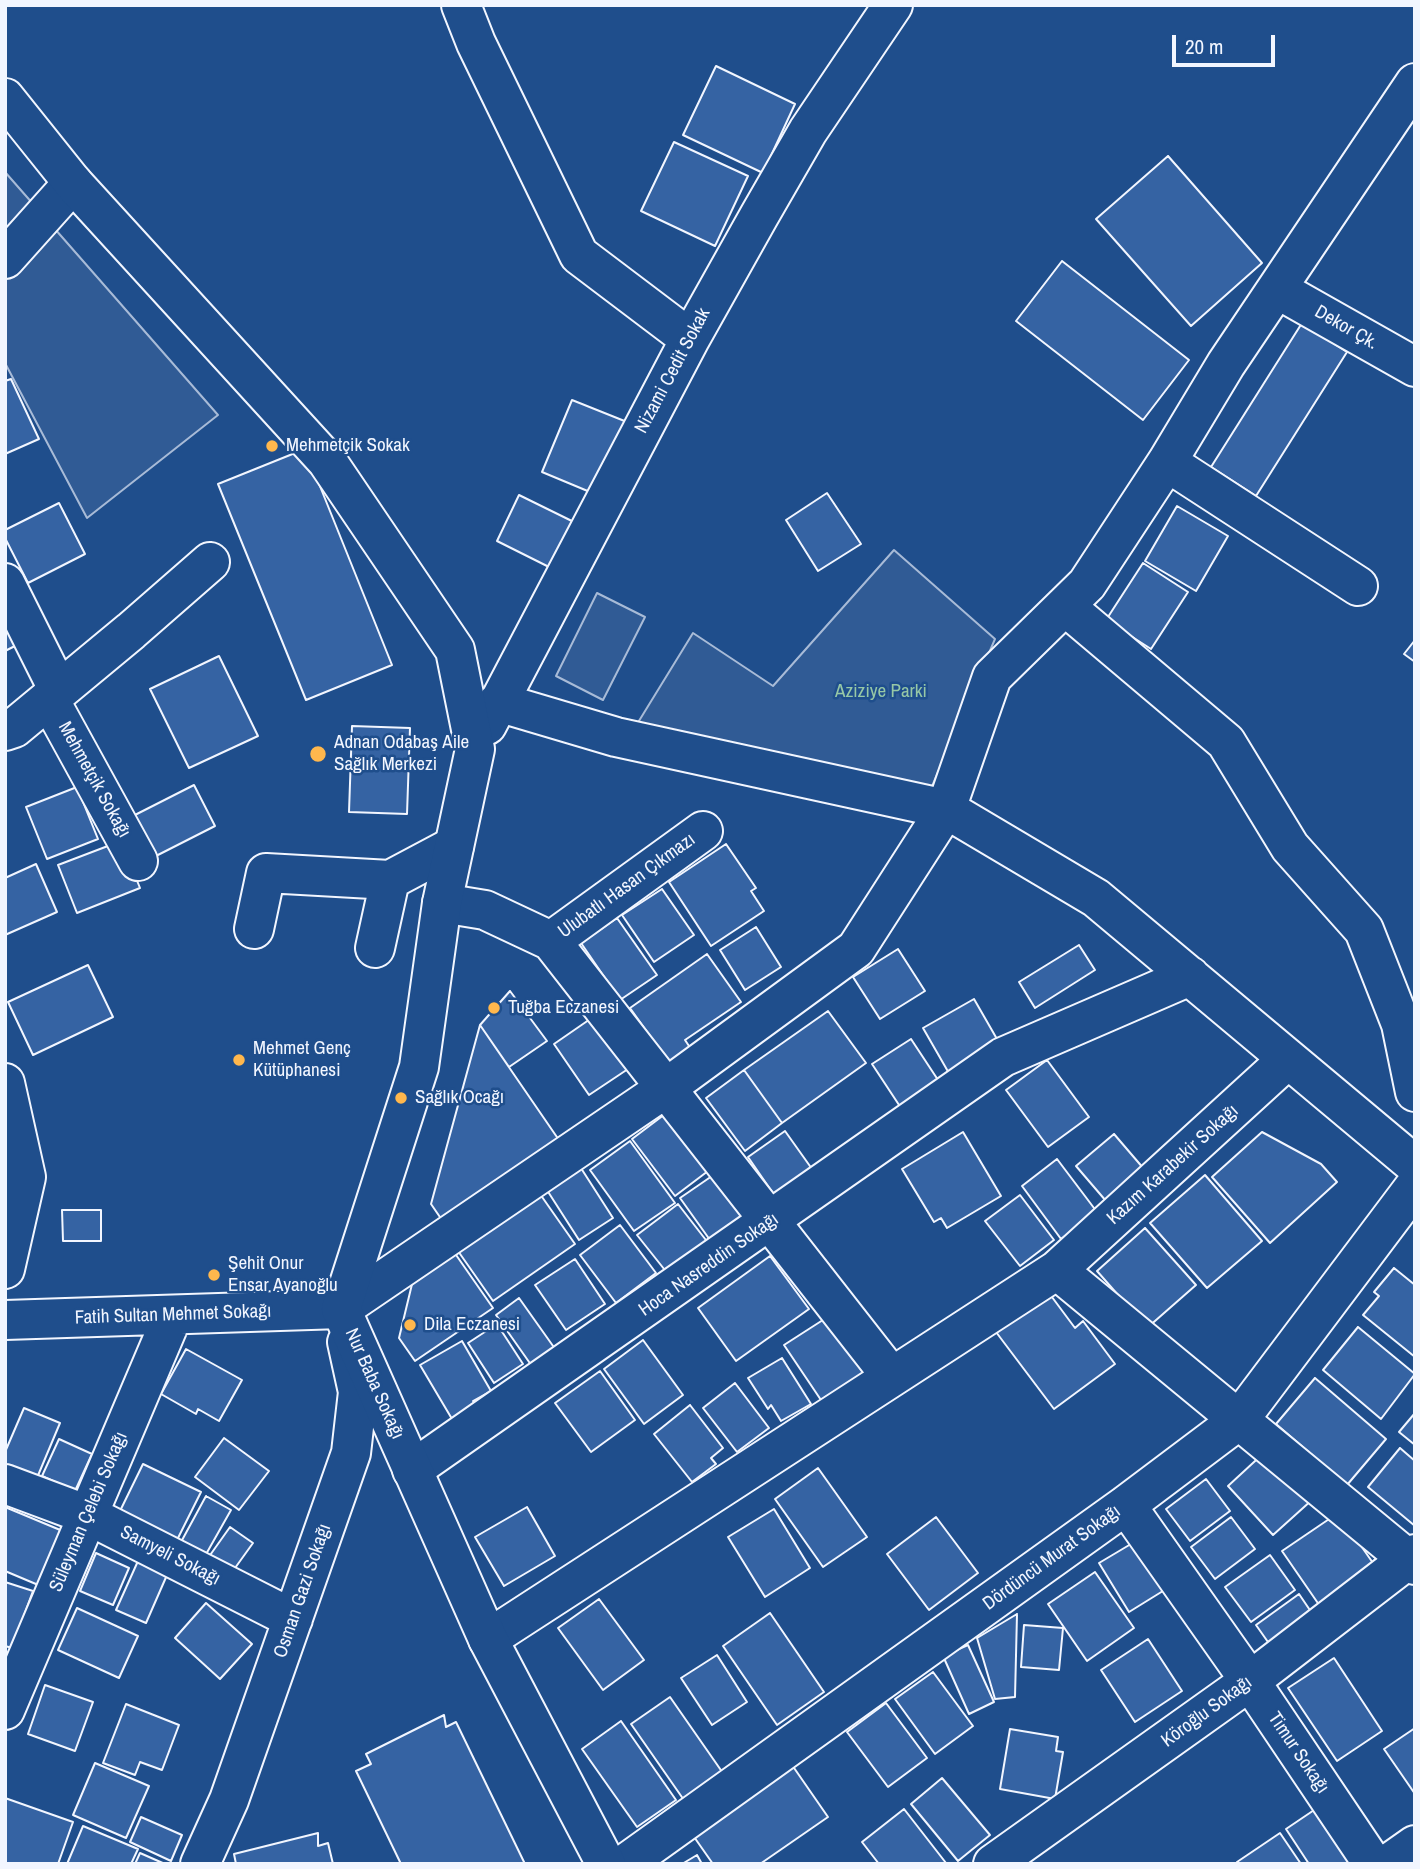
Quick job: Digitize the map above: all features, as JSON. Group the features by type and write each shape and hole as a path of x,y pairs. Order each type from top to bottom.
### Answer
{"street":[{"path":"461,5 476,43 579,255 690,339"},
{"name":"Nizami Cedit Sokak","path":"475,749 690,339 808,131 892,5"},
{"path":"341,1309 666,1088 856,949 946,808 992,677 1087,584 1277,289 1404,120 1415,83"},
{"path":"5,99 73,183 327,461 455,650 475,749"},
{"path":"5,259 73,183"},
{"name":"Dekor Çk.","path":"1277,289 1415,367"},
{"path":"1167,463 1358,586"},
{"path":"5,731 14,727 54,695 210,562"},
{"name":"Mehmetçik Sokağı","path":"5,583 54,695 138,861"},
{"path":"1065,606 1226,742 1290,848 1364,930 1401,1024 1415,1092"},
{"path":"498,702 616,737 946,808 1096,898 1415,1165"},
{"name":"Nur Baba Sokağı","path":"475,749 442,902 419,1067 341,1309 488,1639 606,1864"},
{"name":"Ulubatlı Hasan Çıkmazı","path":"551,941 703,831"},
{"path":"254,929 266,873 390,880 454,846"},
{"path":"375,948 390,880"},
{"path":"442,902 485,910 551,941 891,1376"},
{"name":"Hoca Nasreddin Sokağı","path":"412,1469 771,1222 1003,1057 1189,976"},
{"name":"Kazım Karabekir Sokağı","path":"488,1639 1057,1270 1288,1059"},
{"path":"5,1083 26,1177 5,1269"},
{"name":"Dördüncü Murat Sokağı","path":"625,1864 1239,1420 1415,1186"},
{"path":"1057,1270 1412,1559"},
{"name":"Fatih Sultan Mehmet Sokağı","path":"5,1320 341,1309"},
{"name":"Osman Gazi Sokağı","path":"200,1864 229,1800 351,1454 358,1392 341,1309"},
{"name":"Süleyman Çelebi Sokağı","path":"5,1710 173,1315"},
{"name":"Samyeli Sokağı","path":"5,1484 88,1515 293,1619"},
{"name":"Timur Sokağı","path":"1126,1504 1250,1681 1373,1864"},
{"name":"Köroğlu Sokağı","path":"993,1864 1250,1681 1412,1559"},
{"path":"1388,1864 1415,1845"}],"shaded area":[{"path":"5,172 218,415 87,518 5,363"},
{"name":"Aziziye Parki","path":"894,550 995,639 930,791 634,729 693,633 773,686"},
{"path":"597,593 645,617 603,700 556,676"}],"building":[{"path":"716,66 795,104 763,173 683,135"},
{"path":"674,142 748,176 715,246 641,211"},
{"path":"1168,156 1262,263 1191,326 1096,219"},
{"path":"1062,261 1189,360 1143,420 1016,321"},
{"path":"1302,323 1347,352 1256,496 1211,467"},
{"path":"11,379 39,439 5,454 5,381"},
{"path":"572,400 632,424 602,497 542,472"},
{"path":"305,449 392,665 306,700 218,484"},
{"path":"827,493 861,544 818,571 786,520"},
{"path":"519,495 582,526 559,572 497,541"},
{"path":"59,503 85,554 28,583 5,538 5,530"},
{"path":"1177,506 1228,536 1196,591 1145,561"},
{"path":"1143,563 1188,592 1151,649 1106,620"},
{"path":"5,626 15,646 5,651"},
{"path":"1415,640 1415,662 1404,654"},
{"path":"219,656 258,736 189,768 150,689"},
{"path":"352,726 410,728 407,814 349,812"},
{"path":"194,785 215,826 150,859 129,818"},
{"path":"77,787 98,839 47,859 26,807"},
{"path":"121,841 140,888 77,913 58,865"},
{"path":"726,844 756,888 751,891 764,911 711,946 669,882"},
{"path":"36,864 57,912 5,935 5,878"},
{"path":"662,889 694,935 654,962 622,915"},
{"path":"617,918 657,975 620,1000 581,943"},
{"path":"756,927 781,967 745,990 720,950"},
{"path":"1079,945 1095,970 1035,1008 1019,982"},
{"path":"898,949 925,991 880,1019 853,977"},
{"path":"707,954 741,1002 685,1040 693,1052 672,1067 630,1008"},
{"path":"88,965 113,1017 33,1055 8,1002"},
{"path":"510,991 547,1041 509,1067 480,1025"},
{"path":"974,999 1001,1046 950,1075 923,1028"},
{"path":"828,1011 866,1063 782,1123 744,1070"},
{"path":"596,1015 631,1067 589,1095 554,1044"},
{"path":"480,1025 561,1143 444,1223 431,1204"},
{"path":"911,1039 942,1086 903,1111 872,1064"},
{"path":"1047,1060 1089,1117 1048,1147 1006,1090"},
{"path":"744,1070 782,1123 745,1151 706,1098"},
{"path":"669,1111 712,1168 675,1196 632,1139"},
{"path":"785,1131 817,1176 779,1202 748,1157"},
{"path":"963,1132 1001,1196 947,1228 941,1218 934,1222 902,1169"},
{"path":"1262,1132 1321,1164 1337,1182 1270,1243 1212,1177"},
{"path":"1114,1134 1150,1176 1112,1208 1076,1166"},
{"path":"630,1141 675,1203 634,1231 590,1170"},
{"path":"1057,1159 1097,1212 1061,1239 1022,1186"},
{"path":"579,1165 613,1218 579,1240 545,1187"},
{"path":"1205,1175 1262,1241 1207,1288 1150,1223"},
{"path":"712,1176 742,1217 710,1240 680,1198"},
{"path":"540,1194 575,1244 493,1301 458,1251"},
{"path":"1020,1195 1054,1240 1020,1266 985,1221"},
{"path":"678,1204 709,1244 668,1274 637,1235"},
{"path":"62,1210 101,1210 101,1241 63,1241"},
{"path":"620,1225 656,1273 616,1303 580,1255"},
{"path":"1145,1228 1196,1285 1147,1328 1097,1271"},
{"path":"454,1252 493,1308 415,1361 399,1338 413,1280"},
{"path":"770,1256 809,1309 736,1361 698,1308"},
{"path":"575,1259 605,1304 566,1330 535,1285"},
{"path":"1394,1268 1415,1285 1415,1357 1363,1315 1379,1296 1374,1292"},
{"path":"1046,1289 1075,1328 1083,1321 1115,1364 1054,1409 993,1328"},
{"path":"519,1298 558,1353 534,1369 496,1315"},
{"path":"826,1318 867,1378 825,1406 784,1345"},
{"path":"497,1324 523,1364 494,1383 468,1343"},
{"path":"1358,1327 1415,1374 1381,1419 1323,1370"},
{"path":"643,1340 683,1395 644,1424 604,1369"},
{"path":"462,1341 491,1391 473,1401 476,1405 452,1419 420,1365"},
{"path":"186,1349 242,1380 219,1421 198,1409 196,1414 161,1394"},
{"path":"782,1358 811,1404 781,1421 771,1405 768,1409 748,1378"},
{"path":"600,1371 635,1420 591,1452 555,1403"},
{"path":"1315,1378 1386,1439 1347,1485 1276,1424"},
{"path":"735,1383 769,1428 737,1452 703,1408"},
{"path":"690,1405 723,1448 711,1458 716,1464 692,1482 654,1434"},
{"path":"24,1408 60,1423 34,1485 5,1473 5,1452"},
{"path":"1415,1413 1415,1445 1399,1432"},
{"path":"224,1438 269,1471 239,1510 195,1477"},
{"path":"59,1439 92,1454 75,1491 42,1476"},
{"path":"1400,1448 1415,1461 1415,1526 1368,1487"},
{"path":"1267,1450 1313,1499 1273,1535 1228,1486"},
{"path":"143,1464 201,1492 176,1542 119,1513"},
{"path":"818,1468 867,1537 823,1567 775,1499"},
{"path":"1206,1479 1230,1511 1190,1541 1166,1509"},
{"path":"206,1496 231,1510 205,1556 181,1542"},
{"path":"5,1507 65,1532 43,1587 5,1571"},
{"path":"527,1507 555,1556 504,1586 475,1537"},
{"path":"774,1509 810,1568 765,1597 728,1537"},
{"path":"1338,1513 1380,1573 1324,1612 1282,1551"},
{"path":"936,1517 978,1573 929,1610 887,1554"},
{"path":"1231,1517 1255,1549 1215,1579 1191,1547"},
{"path":"230,1527 253,1543 230,1575 208,1558"},
{"path":"1141,1538 1171,1586 1129,1612 1099,1563"},
{"path":"96,1553 129,1568 113,1605 80,1591"},
{"path":"1270,1555 1295,1590 1251,1622 1225,1587"},
{"path":"138,1561 167,1575 146,1623 116,1610"},
{"path":"1095,1572 1134,1628 1087,1661 1048,1604"},
{"path":"5,1582 33,1591 12,1648 5,1646"},
{"path":"1299,1594 1318,1622 1275,1652 1256,1625"},
{"path":"599,1599 644,1660 603,1690 558,1628"},
{"path":"206,1603 252,1644 220,1679 175,1638"},
{"path":"77,1608 138,1636 119,1678 58,1650"},
{"path":"770,1613 824,1692 777,1725 723,1646"},
{"path":"1017,1614 1015,1697 995,1699 977,1638"},
{"path":"1024,1625 1063,1628 1059,1670 1021,1667"},
{"path":"1148,1639 1182,1691 1135,1722 1101,1670"},
{"path":"968,1645 994,1702 969,1714 943,1656"},
{"path":"717,1655 747,1702 712,1725 681,1678"},
{"path":"1334,1658 1382,1731 1337,1761 1288,1688"},
{"path":"933,1672 973,1726 935,1754 895,1699"},
{"path":"45,1685 93,1702 75,1751 28,1734"},
{"path":"670,1697 725,1776 686,1803 631,1724"},
{"path":"886,1703 927,1758 888,1787 847,1732"},
{"path":"126,1704 179,1725 162,1770 140,1762 135,1775 103,1763"},
{"path":"444,1715 446,1727 456,1722 525,1864 401,1864 356,1771 371,1764 366,1754"},
{"path":"621,1721 676,1800 637,1827 582,1749"},
{"path":"1415,1728 1415,1794 1384,1749"},
{"path":"1010,1729 1058,1737 1056,1751 1063,1752 1055,1799 1000,1789"},
{"path":"95,1763 149,1786 126,1838 73,1815"},
{"path":"792,1765 828,1817 760,1864 713,1864 692,1834"},
{"path":"942,1778 990,1835 958,1861 911,1804"},
{"path":"5,1798 73,1822 58,1864 5,1863"},
{"path":"1323,1804 1354,1864 1309,1864 1286,1829"},
{"path":"904,1809 945,1864 879,1864 862,1842"},
{"path":"141,1817 182,1835 171,1861 130,1842"},
{"path":"83,1826 138,1849 131,1864 67,1864"},
{"path":"318,1833 318,1846 328,1843 333,1864 236,1864 234,1854"},
{"path":"1280,1833 1301,1864 1238,1864 1237,1862"},
{"path":"140,1853 165,1864 135,1864"},
{"path":"697,1855 702,1864 682,1864"}],"place":[{"name":"Mehmetçik Sokak","path":"272,446"},
{"name":"Adnan Odabaş Aile Sağlık Merkezi","path":"318,754"},
{"name":"Tuğba Eczanesi","path":"494,1008"},
{"name":"Mehmet Genç Kütüphanesi","path":"239,1060"},
{"name":"Sağlık Ocağı","path":"401,1098"},
{"name":"Şehit Onur Ensar Ayanoğlu","path":"214,1275"},
{"name":"Dila Eczanesi","path":"410,1325"}]}
